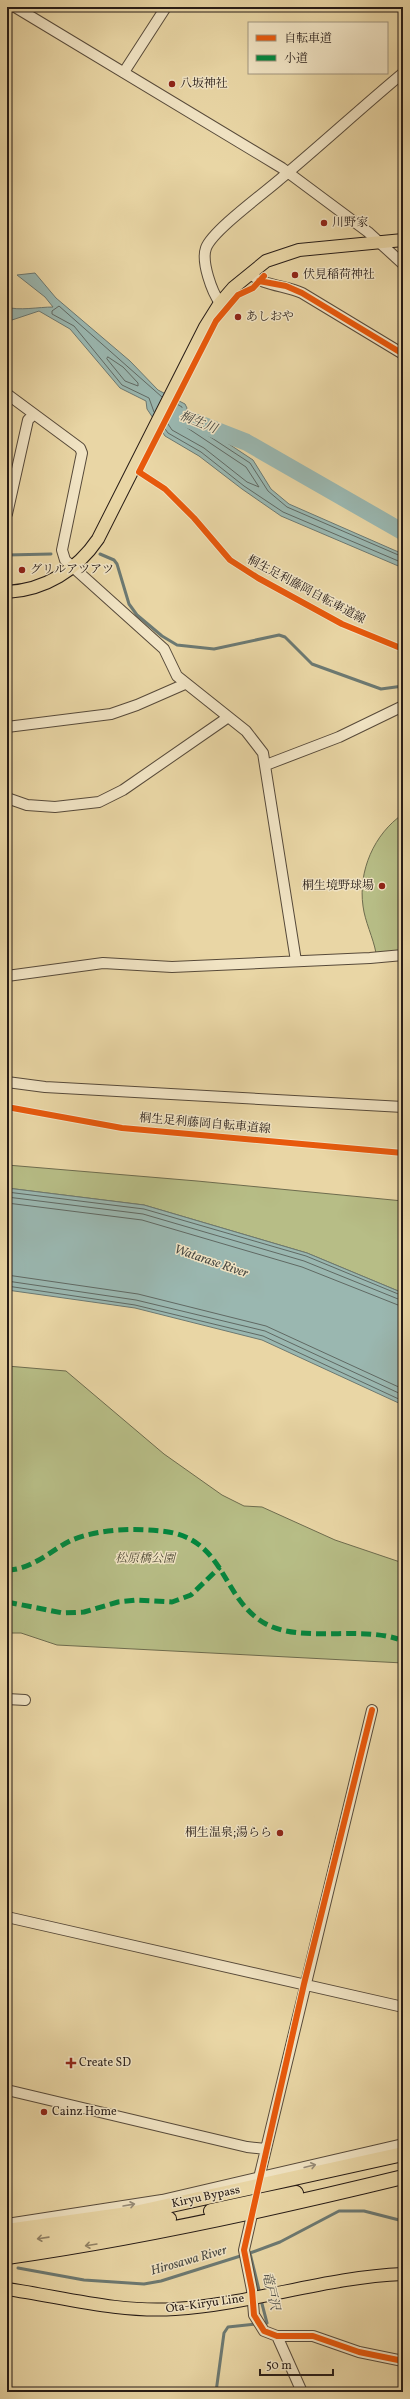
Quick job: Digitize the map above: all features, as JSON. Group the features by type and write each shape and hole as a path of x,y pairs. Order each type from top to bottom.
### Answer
{"highway":[{"name":"Kiryu Bypass","path":"7,2244 136,2219 403,2154"},
{"name":"Kiryu Bypass","path":"7,2231 136,2219 244,2205 403,2168"},
{"path":"7,2257 96,2244 403,2177"}],"main road":[{"path":"7,592 34,589 72,569 87,556 98,539 205,327 220,303 233,288 266,261 287,253 403,240"},
{"name":"Ota-Kiryu Line","path":"7,2289 129,2308 156,2310 210,2306 352,2278 403,2274"}],"street":[{"path":"15,7 288,173 368,232 377,242 403,264"},
{"path":"124,72 166,7"},
{"path":"220,303 213,292 209,279 205,259 207,246 223,228 403,73"},
{"path":"251,274 260,281 286,286 302,293 403,354"},
{"path":"7,394 33,415 80,448 82,453 62,550 65,560 72,569 164,649 177,676 185,684 257,743 266,764 296,961"},
{"path":"7,514 28,420 33,415"},
{"path":"7,727 111,714 137,705 185,684"},
{"path":"266,764 339,737 403,706"},
{"path":"7,798 27,805 55,807 99,802 123,790 227,718"},
{"path":"7,976 103,963 172,967 403,955"},
{"path":"7,1082 45,1087 403,1107"},
{"path":"7,1699 25,1700"},
{"path":"259,2178 304,1984 372,1710"},
{"path":"7,1917 403,2007"},
{"path":"7,2090 266,2149"},
{"path":"7,2224 162,2200 403,2144"},
{"path":"253,2210 244,2254 254,2315 264,2331 277,2336 313,2336 359,2352 403,2360"},
{"path":"277,2336 302,2392"}],"green space":[{"name":"桐生境野球場","path":"403,814 403,950 376,953 364,912 362,893 363,880 370,854 376,843 393,822"},
{"path":"7,1165 197,1181 403,1201 403,1293 307,1253 144,1205 7,1188"},
{"name":"松原橋公園","path":"7,1366 66,1371 164,1454 222,1495 244,1506 262,1507 335,1540 403,1563 403,1663 57,1645 21,1633 7,1633"}],"water":[{"path":"35,273 56,298 130,361 158,390 185,404 187,408 185,415 253,460 271,489 289,504 403,554 403,568 281,516 242,489 199,456 165,436 147,409 146,401 120,388 70,329 39,311 12,320 7,325 7,307 23,309 53,307 45,297 17,275"},
{"name":"Watarase River","path":"7,1188 144,1205 307,1253 403,1293 403,1405 262,1340 135,1308 7,1290"}],"waterway":[{"name":"桐生川","path":"169,412 246,442 403,532"},
{"path":"7,555 51,554"},
{"path":"100,554 114,560 117,564 129,604 137,615 162,636 177,645 214,649 279,635 285,637 312,664 381,689 403,686"},
{"name":"Hirosawa River","path":"18,2268 84,2280 144,2284 161,2281 280,2242 339,2211 364,2211 403,2221"},
{"name":"竜戸沢","path":"250,2253 260,2294"},
{"name":"竜戸沢","path":"261,2300 267,2323 263,2324"},
{"name":"竜戸沢","path":"216,2392 224,2333 228,2327 257,2324"}],"marked path":[{"path":"7,1570 25,1567 41,1559 64,1544 82,1536 116,1530 162,1531 183,1536 199,1545 211,1557 239,1600 251,1613 266,1624 280,1630 296,1633 366,1634 382,1635 398,1639"},
{"path":"7,1602 63,1613 84,1612 118,1602 136,1600 172,1602 191,1595 220,1567"}],"cycle path":[{"name":"桐生足利藤岡自転車道線","path":"264,276 253,288 238,295 216,321 139,472 165,489 194,518 230,560 258,578 342,624 403,649"},
{"path":"259,281 286,286 302,293 403,354"},
{"name":"桐生足利藤岡自転車道線","path":"7,1107 122,1128 403,1153"},
{"path":"372,1710 304,1984 244,2250 252,2290 254,2315 264,2331 277,2336 313,2336 359,2352 403,2361"}],"place":[{"name":"八坂神社","path":"172,84"},
{"name":"川野家","path":"324,223"},
{"name":"伏見稲荷神社","path":"295,275"},
{"name":"あしおや","path":"238,317"},
{"name":"グリルアツアツ","path":"22,570"},
{"name":"桐生境野球場","path":"382,886"},
{"name":"桐生温泉;湯らら","path":"280,1833"},
{"name":"Create SD","path":"71,2063"},
{"name":"Cainz Home","path":"44,2112"}]}
